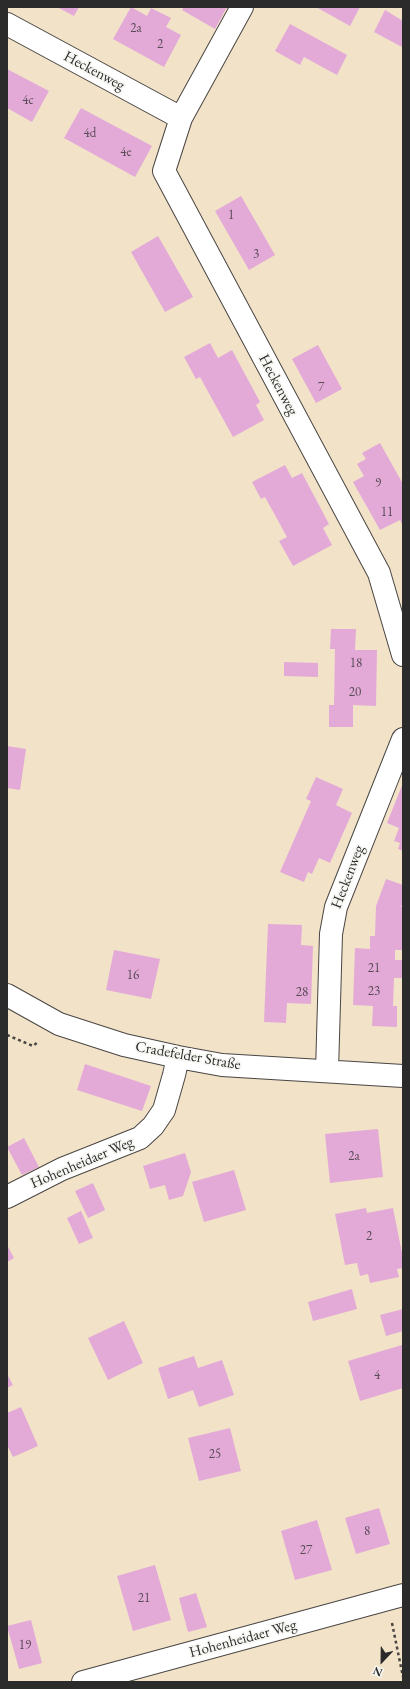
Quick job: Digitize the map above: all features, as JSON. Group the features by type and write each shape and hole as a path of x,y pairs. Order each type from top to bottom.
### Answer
{"street":[{"name":"Heckenweg","path":"242,7 181,118 164,171 379,574 403,655"},
{"name":"Heckenweg","path":"7,24 181,118"},
{"name":"Heckenweg","path":"327,1071 331,934 336,907 403,739"},
{"name":"Cradefelder Straße","path":"7,995 59,1024 124,1045 178,1057 222,1065 403,1076"},
{"name":"Hohenheidaer Weg","path":"7,1197 62,1169 140,1138 152,1126 164,1110 178,1057"},
{"name":"Hohenheidaer Weg","path":"83,1682 395,1598"}],"path":[{"path":"395,1598 403,1677"}],"building":[{"path":"57,7 79,7 74,16"},
{"path":"131,7 147,16 151,8 171,18 166,27 181,35 164,67 113,39"},
{"path":"184,7 227,7 215,29 182,10"},
{"path":"316,7 360,7 350,26"},
{"path":"385,10 403,21 402,47 374,32"},
{"path":"290,24 347,55 337,75 304,57 300,65 275,51"},
{"path":"7,69 49,91 32,122 7,108"},
{"path":"81,108 152,146 135,177 64,138"},
{"path":"241,196 275,255 249,270 215,211"},
{"path":"158,236 193,297 165,312 131,252"},
{"path":"210,343 218,358 232,350 260,402 256,405 264,420 233,437 200,377 196,379 184,357"},
{"path":"318,345 342,389 316,403 292,359"},
{"path":"380,443 403,484 403,526 400,520 380,530 353,482 364,476 357,464 366,459 362,453"},
{"path":"285,465 292,478 302,473 329,524 323,528 332,545 293,566 279,541 287,537 265,497 261,499 252,482"},
{"path":"331,629 356,629 355,650 377,650 376,706 353,705 353,727 329,727 329,705 334,705 335,649 330,649"},
{"path":"284,662 318,663 318,677 284,676"},
{"path":"7,746 26,749 20,790 7,788"},
{"path":"316,777 343,789 336,805 352,813 330,863 319,858 312,874 308,872 304,882 280,872 311,801 306,799"},
{"path":"403,783 403,851 398,849 400,843 394,841 399,828 387,823"},
{"path":"386,879 403,885 403,902 401,907 403,907 403,950 395,950 395,960 403,960 403,978 394,978 393,1006 397,1006 397,1027 372,1026 373,1006 353,1005 355,948 370,949 370,936 375,936 376,906"},
{"path":"268,924 302,925 301,945 313,946 311,1004 287,1003 286,1023 264,1022"},
{"path":"114,950 160,959 151,999 106,990"},
{"path":"85,1064 151,1086 142,1111 77,1090"},
{"path":"378,1129 383,1177 330,1183 325,1134"},
{"path":"24,1138 39,1167 22,1175 7,1147"},
{"path":"185,1153 191,1172 183,1196 169,1200 165,1185 150,1189 143,1166"},
{"path":"234,1170 246,1210 204,1222 192,1182"},
{"path":"93,1183 105,1210 88,1218 75,1191"},
{"path":"366,1208 367,1213 393,1208 403,1258 403,1268 397,1269 399,1277 370,1283 368,1274 360,1276 357,1263 345,1265 335,1214"},
{"path":"81,1211 93,1238 79,1244 67,1218"},
{"path":"7,1245 14,1258 7,1262"},
{"path":"352,1289 357,1309 313,1321 308,1302"},
{"path":"403,1309 403,1331 386,1336 380,1315"},
{"path":"124,1321 143,1363 108,1380 88,1338"},
{"path":"402,1345 403,1388 360,1401 348,1361"},
{"path":"194,1356 198,1368 222,1360 234,1395 199,1407 193,1390 168,1399 158,1368"},
{"path":"7,1374 13,1385 7,1388"},
{"path":"21,1407 38,1446 13,1457 7,1445 7,1413"},
{"path":"230,1428 241,1471 199,1481 188,1438"},
{"path":"379,1508 390,1544 356,1554 345,1518"},
{"path":"317,1520 332,1570 295,1580 281,1531"},
{"path":"155,1565 171,1620 133,1631 117,1576"},
{"path":"196,1593 207,1627 188,1632 179,1598"},
{"path":"31,1620 42,1663 19,1669 7,1626"}]}
